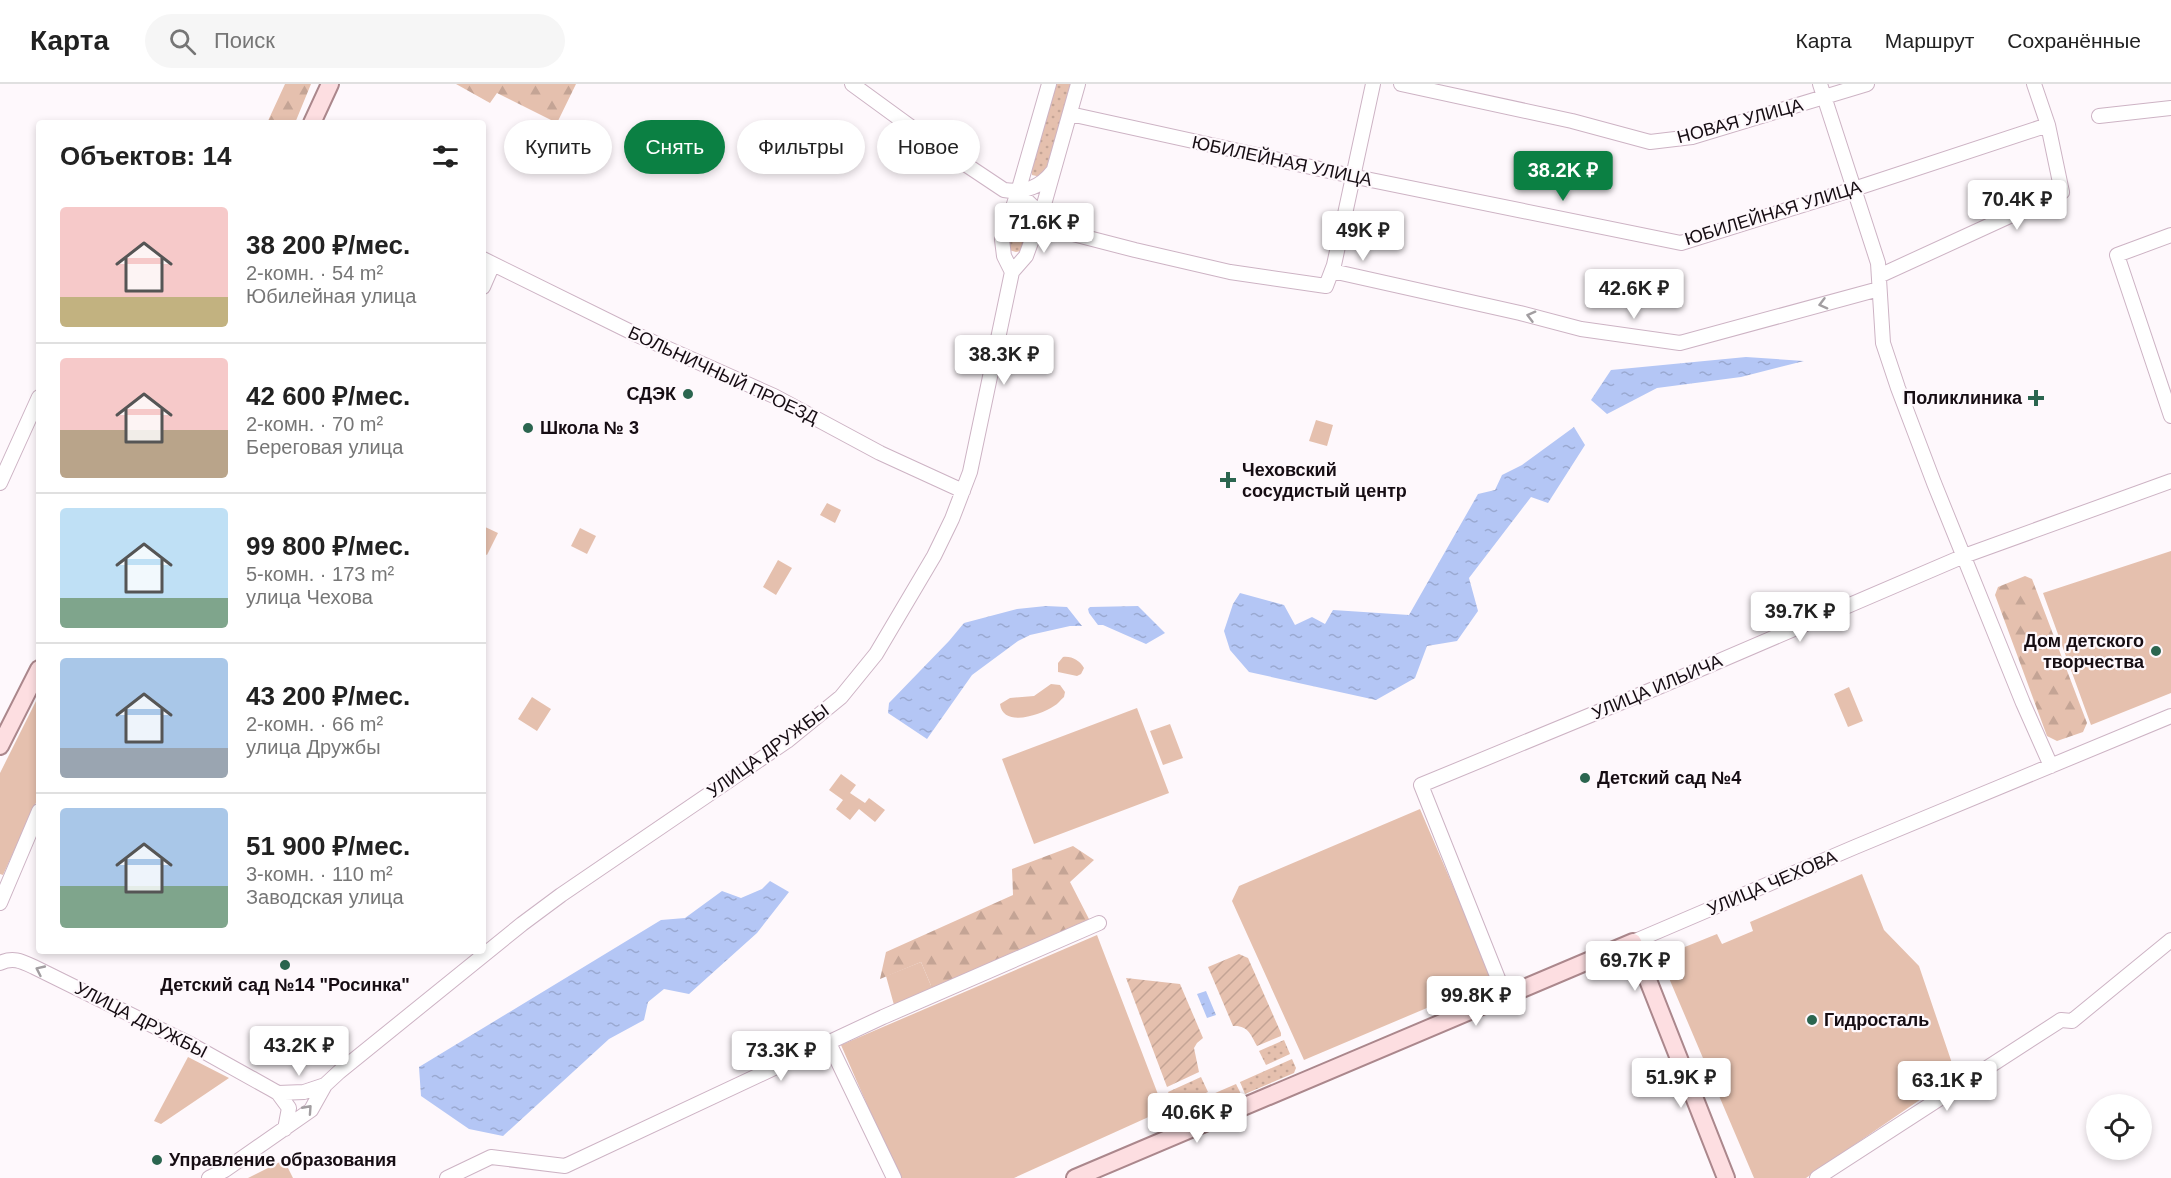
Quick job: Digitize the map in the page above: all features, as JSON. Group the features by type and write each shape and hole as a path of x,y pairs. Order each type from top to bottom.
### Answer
{"main road":[{"path":"313,120 330,84"},
{"path":"0,746 36,675"},
{"path":"1633,942 1726,1178"},
{"name":"УЛИЦА ЧЕХОВА","path":"1075,1178 1633,942"}],"street":[{"path":"852,84 926,138 1004,190 1018,192 1040,184 1051,173"},
{"path":"1012,272 1004,256 1002,240 1049,84"},
{"name":"УЛИЦА ДРУЖБЫ","path":"486,953 561,895 787,741 841,698 876,654 934,556 970,472 1012,272 1026,256 1041,215 1078,84"},
{"path":"1018,192 1055,228 1073,234 1230,272 1326,286 1332,271 1373,84"},
{"name":"НОВАЯ УЛИЦА","path":"1401,84 1572,121 1650,142 1692,137 1822,91 1867,84"},
{"path":"1332,271 1581,329 1680,343 1879,282 1890,273 2062,192 2048,125 2034,84"},
{"path":"1822,91 1878,263 1883,343 1924,457 2023,703 2051,766"},
{"path":"2099,116 2171,108"},
{"name":"ЮБИЛЕЙНАЯ УЛИЦА","path":"1070,114 1353,176 1682,243 2048,125"},
{"path":"1025,166 1031,178 1036,181 1051,173"},
{"path":"2171,236 2117,255 2171,416"},
{"name":"БОЛЬНИЧНЫЙ ПРОЕЗД","path":"488,262 635,334 774,396 880,453 963,491"},
{"path":"0,483 36,405"},
{"name":"УЛИЦА ИЛЬИЧА","path":"1505,996 1421,784 1661,686 1964,556 2171,481"},
{"name":"УЛИЦА ЧЕХОВА","path":"1633,942 2171,716"},
{"path":"0,903 36,818"},
{"path":"447,1178 491,1157 565,1166 918,1002 1099,923"},
{"path":"1817,1178 2061,1020 2072,1022 2171,940"},
{"name":"УЛИЦА ДРУЖБЫ","path":"209,1178 225,1170 310,1110 325,1085 485,954"},
{"name":"УЛИЦА ДРУЖБЫ","path":"4,959 17,960 88,992 192,1045 278,1093 304,1092 325,1085"},
{"path":"829,1043 894,1178"},
{"path":"278,1093 289,1108 285,1129"}],"green space":[{"path":"285,84 311,84 296,120 268,120"},
{"path":"456,84 576,84 558,120 551,120 497,93 490,103"},
{"path":"1055,84 1071,84 1045,173 1041,177 1032,175 1031,168"},
{"path":"1021,215 1029,218 1032,225 1021,251 1016,252 1009,250 1007,246 1014,219"},
{"path":"1316,420 1333,425 1327,446 1309,441"},
{"path":"827,503 841,510 835,523 820,515"},
{"path":"486,527 498,533 486,554"},
{"path":"580,528 596,536 587,554 571,546"},
{"path":"2171,551 2171,693 2091,725 2043,593"},
{"path":"778,560 792,568 776,595 763,587"},
{"path":"2025,576 2032,579 2087,723 2083,732 2057,741 2047,736 1995,595 1998,587"},
{"path":"1063,657 1075,659 1080,663 1084,668 1081,674 1077,676 1058,672 1058,663"},
{"path":"1051,684 1060,685 1065,692 1064,697 1057,704 1032,716 1015,718 1003,711 1000,704 1010,698 1034,696"},
{"path":"1849,687 1863,721 1848,727 1834,694"},
{"path":"532,697 551,709 537,731 518,719"},
{"path":"36,701 36,803 3,875 0,874 0,773"},
{"path":"1137,708 1169,793 1034,844 1002,759"},
{"path":"1170,724 1183,758 1163,765 1150,731"},
{"path":"841,774 856,785 850,793 865,803 869,798 885,810 875,822 859,809 850,820 836,809 843,800 829,790"},
{"path":"1420,809 1493,980 1304,1060 1232,901 1239,886"},
{"path":"1073,846 1094,860 1070,882 1090,921 932,988 921,962 880,979 886,952 1013,895 1012,869"},
{"name":"Гидросталь","path":"1862,874 1884,930 1919,966 1956,1075 1806,1178 1754,1178 1660,957 1717,934 1722,944 1753,931 1750,922"},
{"path":"1097,935 1164,1110 1014,1178 899,1178 841,1045"},
{"path":"1239,954 1248,958 1281,1033 1281,1036 1257,1046 1246,1029 1233,1026 1208,967"},
{"path":"921,962 932,988 894,1005 886,976"},
{"path":"1126,978 1180,984 1203,1038 1194,1048 1199,1072 1167,1087"},
{"path":"1284,1040 1290,1054 1266,1065 1259,1051"},
{"path":"188,1057 229,1078 161,1124 154,1121"},
{"path":"1292,1059 1296,1068 1294,1073 1245,1094 1240,1082"},
{"path":"1201,1077 1208,1092 1175,1107 1168,1092"},
{"path":"1236,1084 1242,1096 1182,1120 1176,1110"},
{"path":"284,1160 293,1178 248,1178"}],"water":[{"path":"1746,357 1804,361 1741,377 1657,388 1607,414 1591,400 1611,370"},
{"path":"1574,427 1585,445 1548,503 1531,497 1469,578 1478,611 1457,641 1427,646 1415,678 1376,700 1249,672 1230,650 1224,631 1233,604 1240,593 1284,605 1295,625 1312,617 1325,624 1333,610 1409,615 1478,494 1495,490 1502,475 1522,465"},
{"path":"1046,606 1067,607 1082,626 1070,626 1030,635 1018,641 972,675 927,739 888,713 889,703 964,623 1017,609"},
{"path":"1138,606 1165,633 1146,644 1103,625 1098,625 1088,609 1090,607"},
{"path":"770,881 789,892 757,933 689,994 664,989 648,1002 644,1020 609,1039 503,1136 469,1129 421,1096 419,1067 661,920 685,918 722,891 741,898 762,889"},
{"path":"1206,991 1216,1015 1207,1018 1197,994"}],"place":[{"name":"СДЭК","path":"688,394"},
{"name":"Поликлиника","path":"2036,398"},
{"name":"Школа № 3","path":"528,428"},
{"name":"Чеховский сосудистый центр","path":"1228,480"},
{"name":"Дом детского творчества","path":"2156,651"},
{"name":"Детский сад №4","path":"1585,778"},
{"name":"Детский сад №14 \"Росинка\"","path":"285,965"},
{"name":"Гидросталь","path":"1812,1020"},
{"name":"Управление образования","path":"157,1160"}]}
